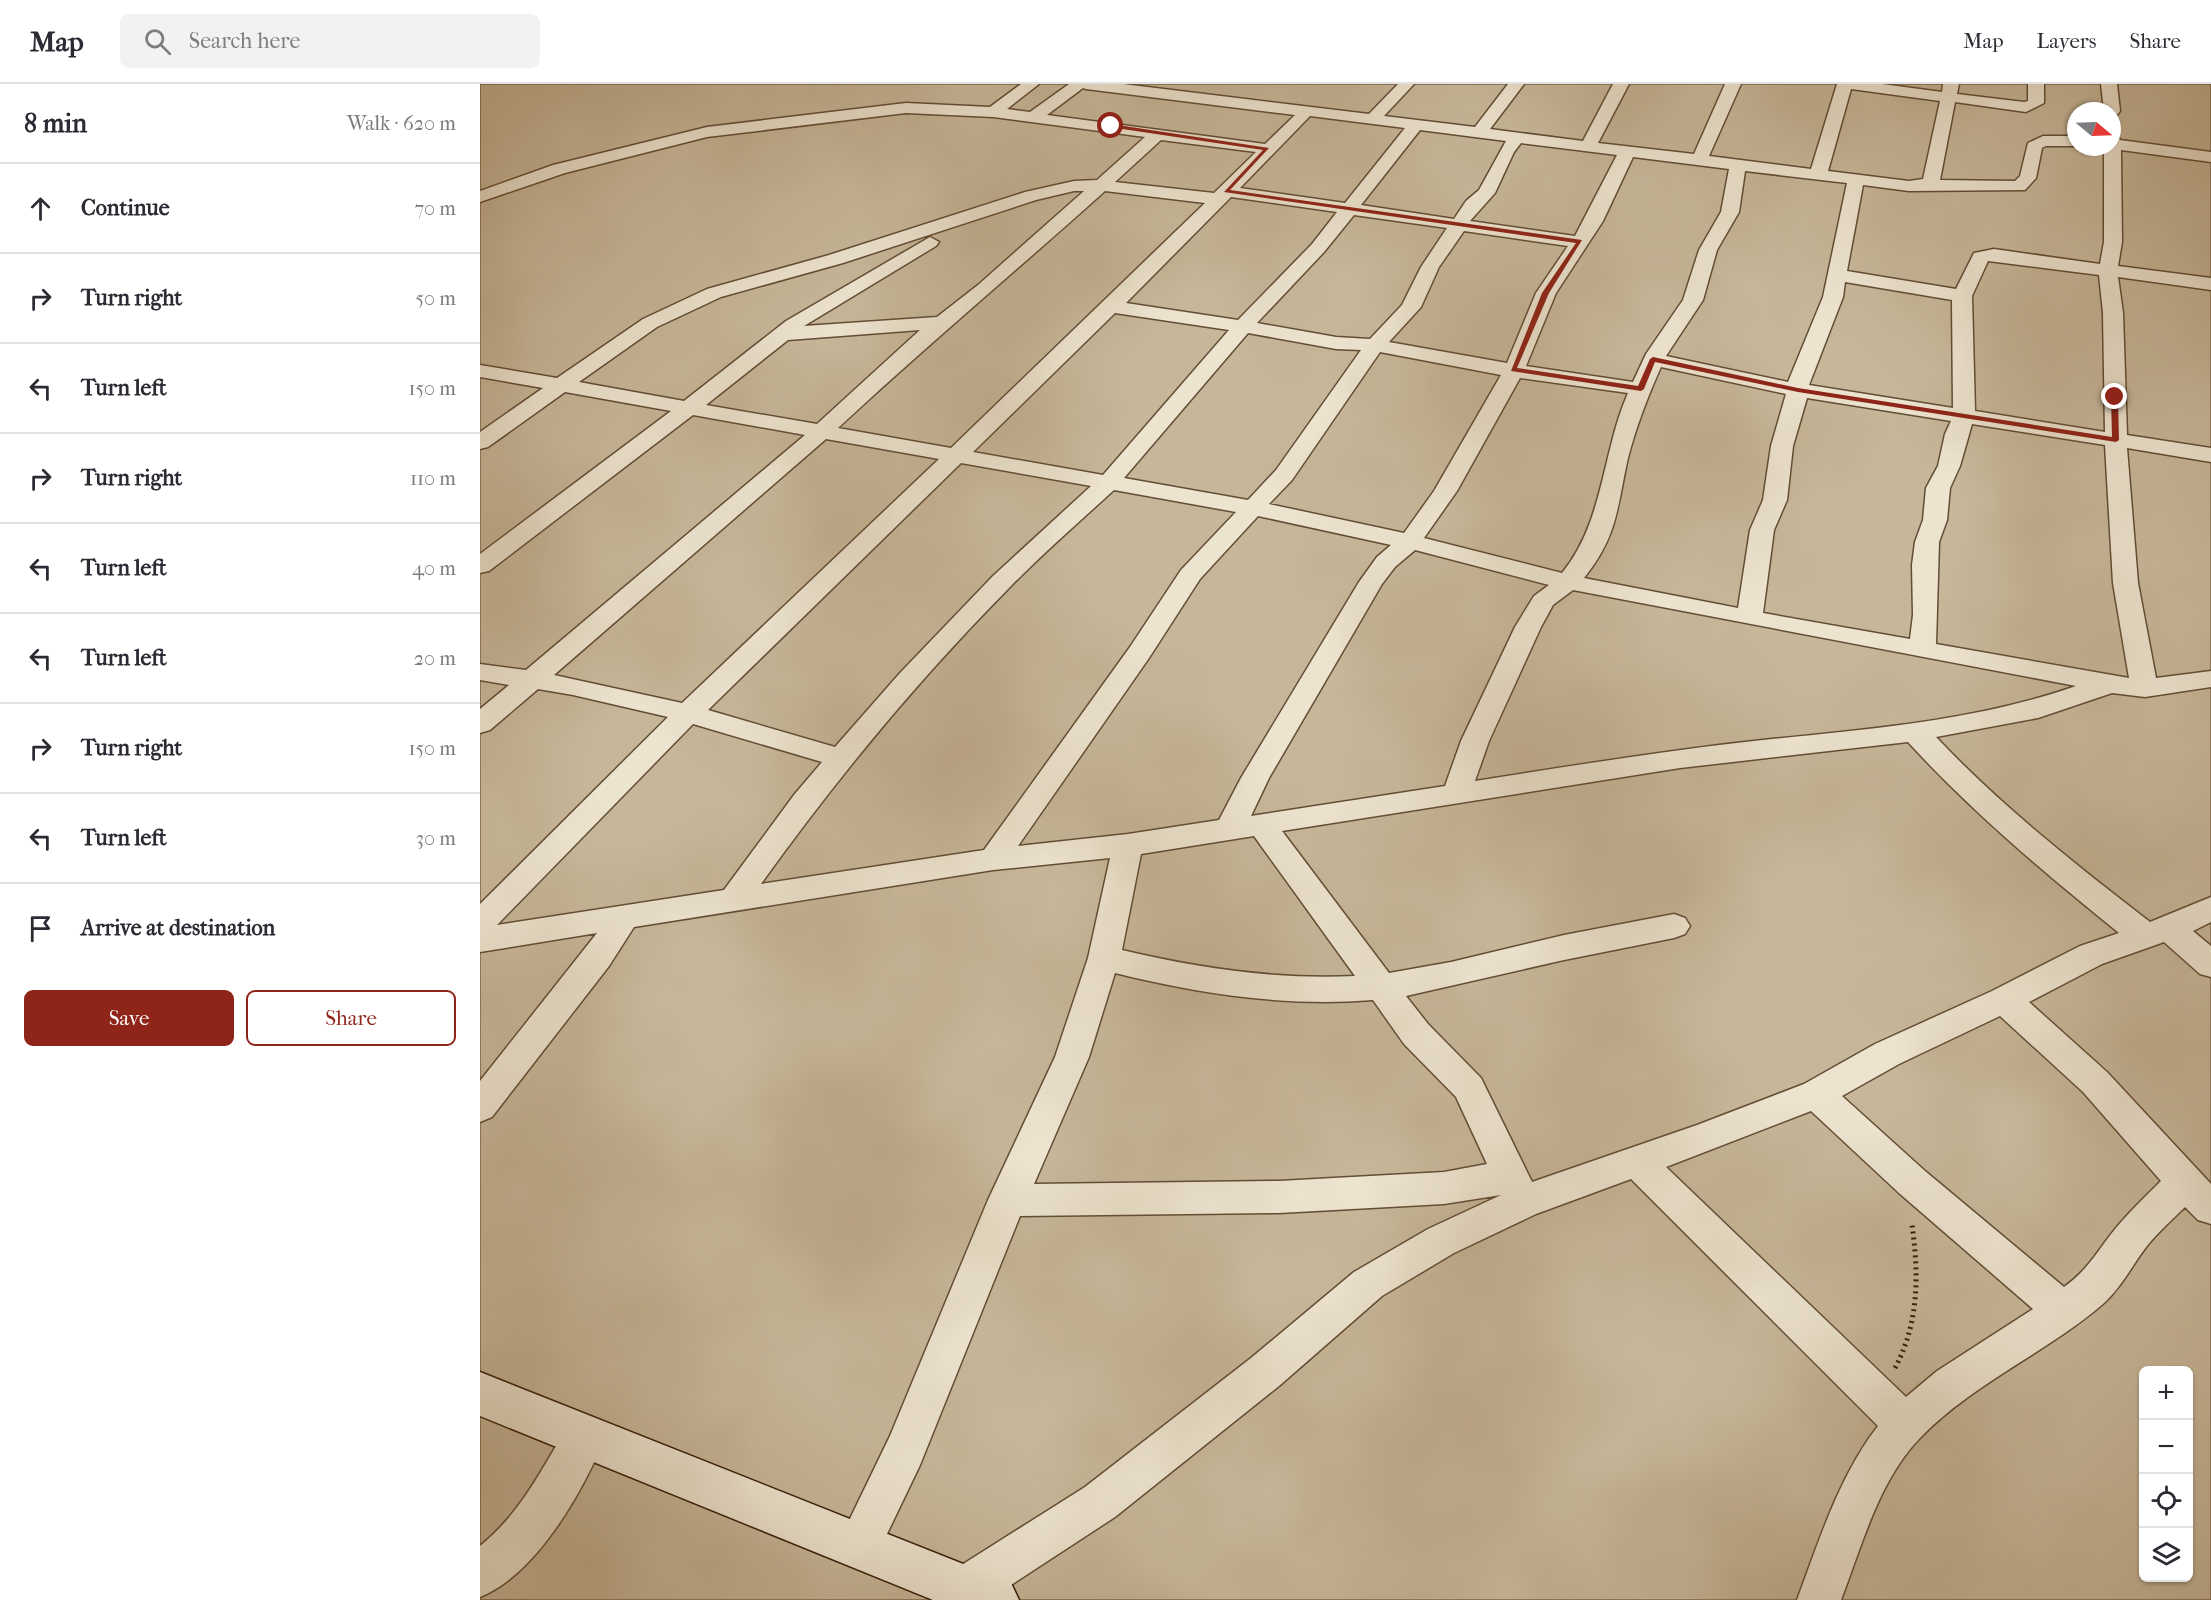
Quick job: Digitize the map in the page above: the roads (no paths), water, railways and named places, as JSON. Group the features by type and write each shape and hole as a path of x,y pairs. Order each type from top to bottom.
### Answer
{"street":[{"path":"993,112 1032,84"},
{"path":"1034,117 1079,84"},
{"path":"1086,84 1181,89 1307,111 1909,186 1928,184 2019,186 2028,178 2034,146 2043,141 2067,141"},
{"path":"1373,119 1406,84"},
{"path":"1480,132 1516,84"},
{"path":"1589,145 1621,84"},
{"path":"1700,159 1733,84"},
{"path":"1818,175 1846,84 1949,91 2031,107 2036,103 2036,84"},
{"path":"2109,84 2111,102"},
{"path":"1928,184 1933,178 1949,91"},
{"path":"1274,106 1288,92"},
{"path":"480,196 578,164 738,126 906,108 993,112 1267,149"},
{"path":"480,923 688,713 956,457 1307,111"},
{"path":"735,899 804,802 909,679 1002,581 1109,482 1243,326 1318,248 1417,124"},
{"path":"480,724 796,454 941,323 985,289 1099,185 1159,134"},
{"path":"993,859 1140,652 1190,575 1284,475 1375,345 1411,307 1430,267 1452,238 1458,224 1472,205 1486,193 1506,151 1518,136"},
{"path":"2121,145 2211,157"},
{"path":"1245,826 1255,778 1371,582 1386,562 1410,542 1445,491 1514,370 1546,293 1593,221 1628,150"},
{"path":"2113,156 2110,208 2113,242 2108,271 2113,313 2117,484 2122,507 2126,593 2145,688"},
{"path":"1456,794 1475,741 1528,627 1543,601 1568,582 1590,555 1609,505 1617,458 1641,389 1653,359 1693,300 1708,250 1730,212 1738,165"},
{"path":"1749,618 1762,530 1775,500 1782,446 1794,411 1799,379 1833,297 1856,180"},
{"path":"480,442 650,323 714,293 836,259 1031,196 1074,186 1099,185 1353,207 1580,242"},
{"path":"480,566 782,334 816,310 970,215"},
{"path":"1922,650 1926,615 1924,565 1927,542 1935,520 1938,488 1949,466 1956,434 1964,417 1962,296 1981,257 1988,255 2211,284"},
{"path":"1838,275 1962,296"},
{"path":"1110,306 1336,343 1375,345 1514,370 1641,389"},
{"path":"782,334 941,323"},
{"path":"1653,359 1798,390 2211,455"},
{"path":"480,371 1253,508 1410,542 1568,582 1749,618 2110,684 2145,688 2211,680"},
{"path":"480,672 533,679 688,713 841,758"},
{"path":"480,940 993,859 1128,845 1680,759 1915,732 2038,709 2110,684"},
{"path":"1915,732 1950,770 2083,887 2211,965"},
{"path":"1245,826 1382,986 1416,1034 1469,1088 1517,1189"},
{"path":"860,1544 905,1450 1007,1200 1072,1057 1104,958 1128,845"},
{"path":"1007,1200 1279,1197 1444,1188 1517,1189 1636,1161 1816,1094 1887,1054 2004,1000 2091,955 2211,909"},
{"path":"480,1107 598,957 624,917"},
{"path":"1104,958 1171,975 1231,985 1353,989 1433,980 1549,951 1674,926"},
{"path":"2004,1000 2095,1082 2211,1208"},
{"path":"1816,1094 1912,1182 2063,1310"},
{"path":"1636,1161 1891,1410"},
{"path":"1891,1410 1951,1385 2011,1348 2091,1290 2115,1263 2134,1234 2185,1182"},
{"path":"480,1394 860,1544 971,1596 1100,1502 1256,1379 1368,1284 1441,1241 1517,1189"},
{"path":"1819,1600 1848,1523 1877,1461 1891,1410"},
{"path":"480,1575 516,1545 535,1522 585,1436"}]}
